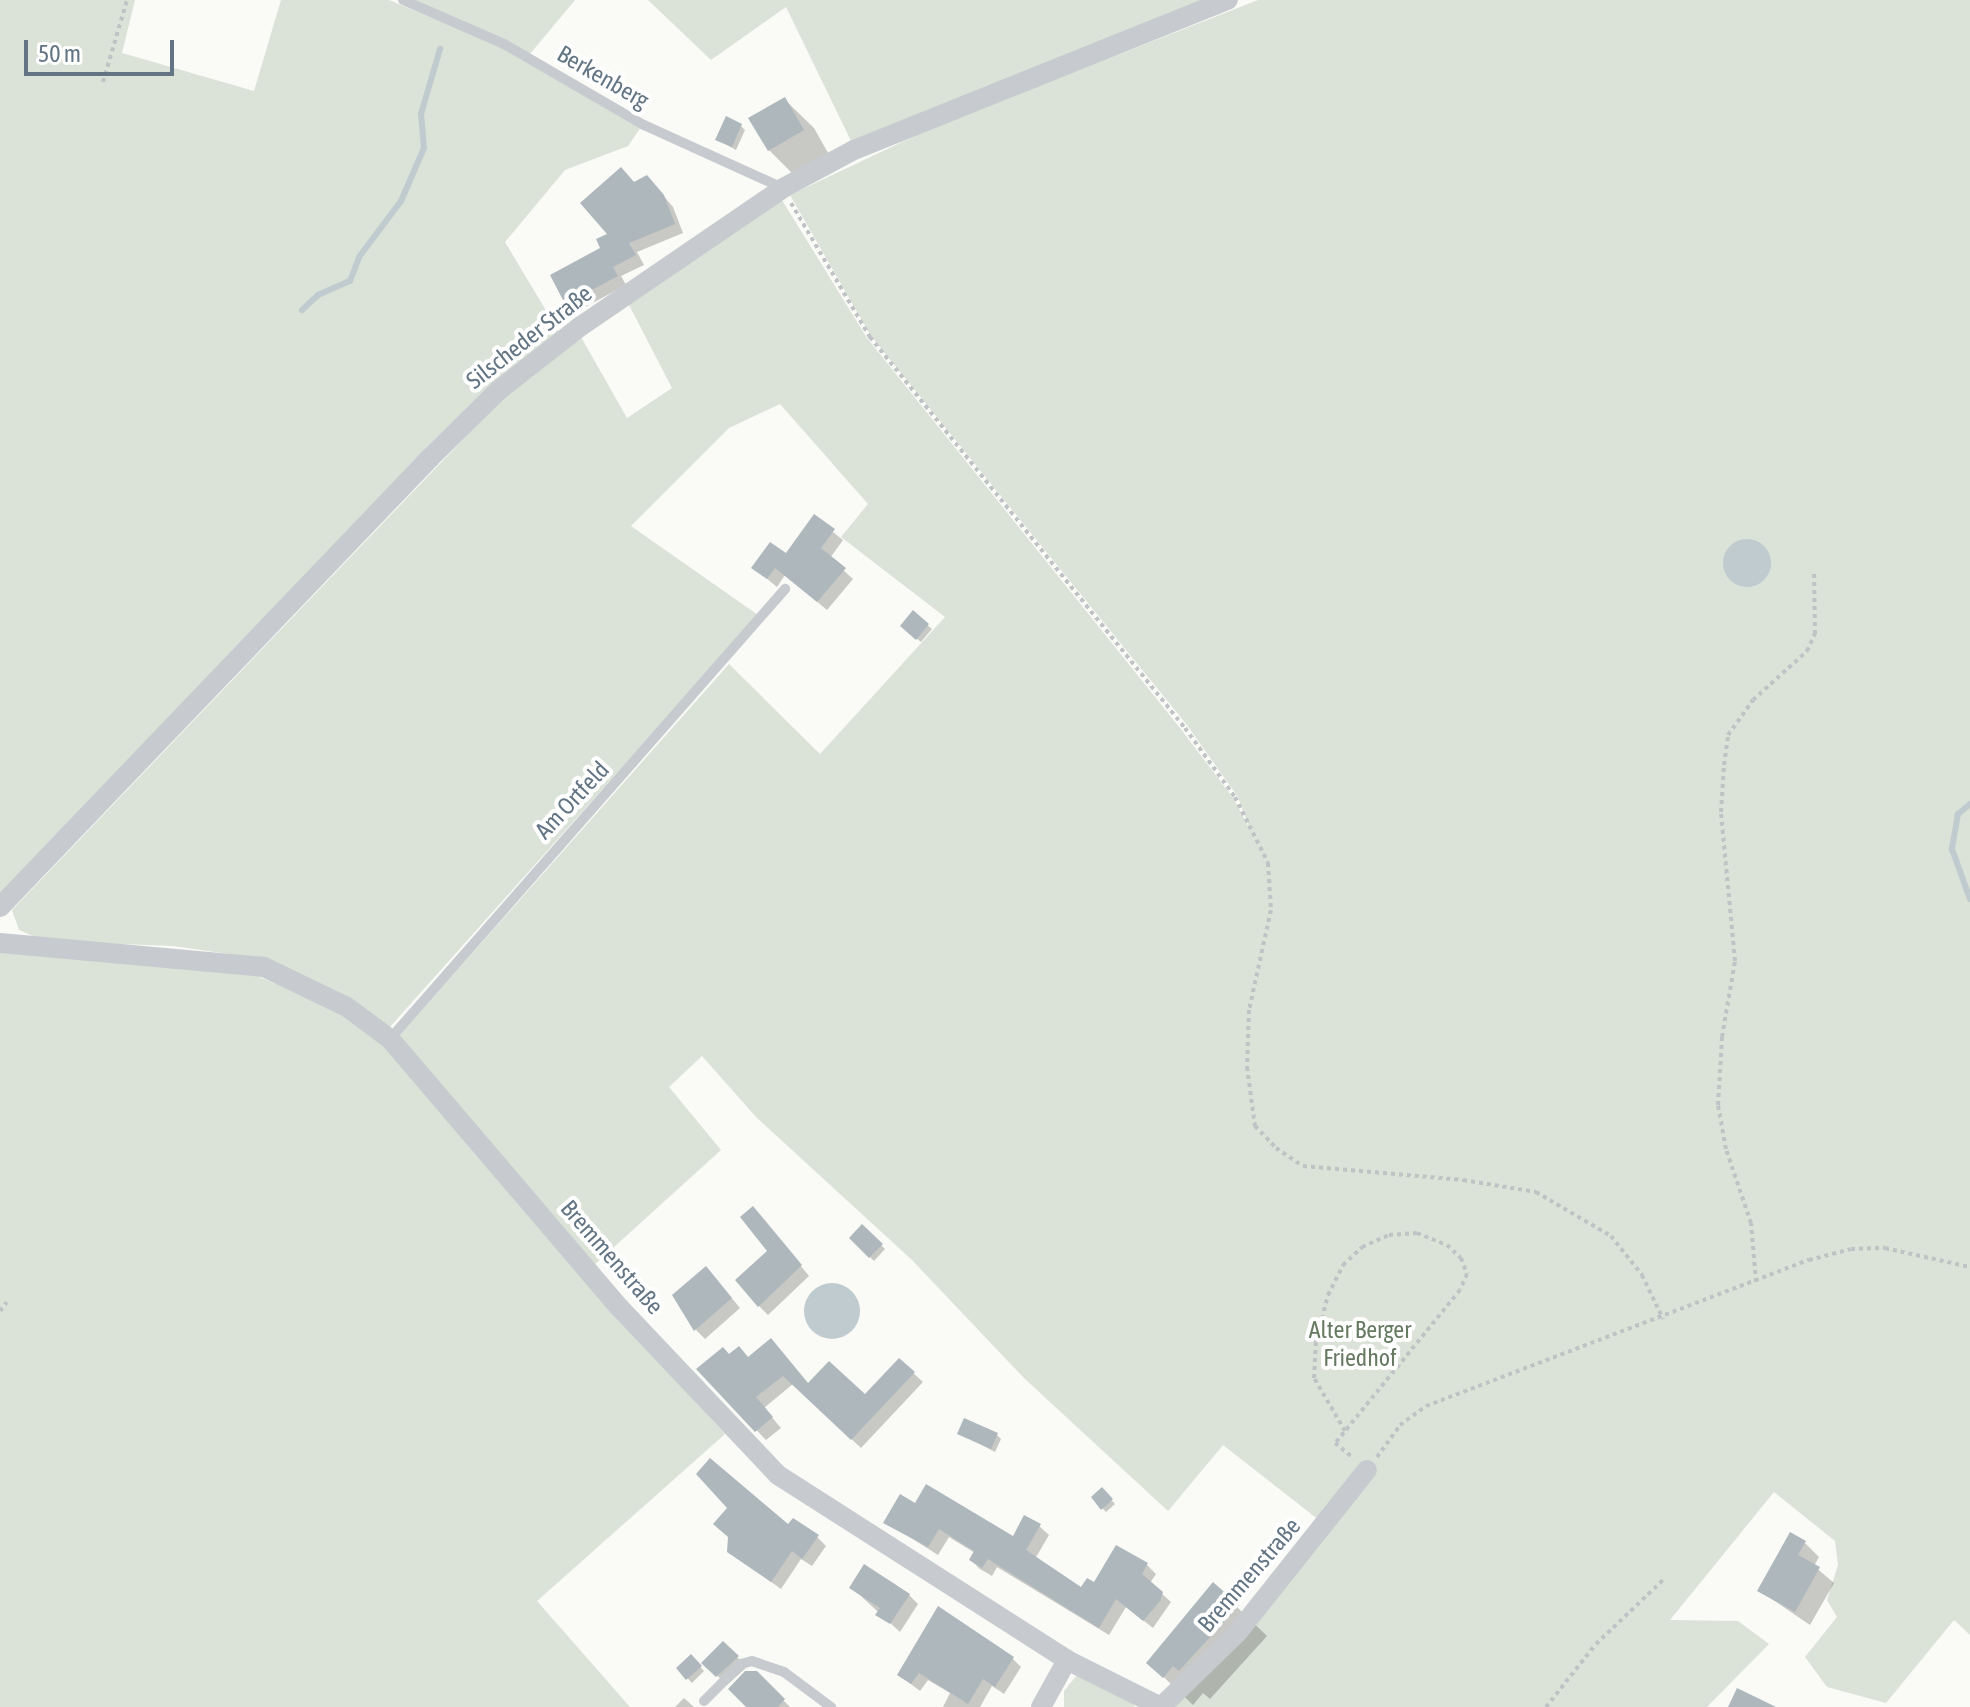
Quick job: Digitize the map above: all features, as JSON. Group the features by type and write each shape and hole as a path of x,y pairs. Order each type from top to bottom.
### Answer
{"street":[{"name":"Silscheder Straße","path":"0,907 499,390 581,326 783,188 919,123 1228,0"},
{"name":"Bremmenstraße","path":"0,943 264,967 347,1007 390,1039 620,1308 778,1475 1067,1660 1141,1702 1161,1707 1238,1632 1367,1470"},
{"path":"1046,1703 1067,1660"}],"lane":[{"name":"Berkenberg","path":"403,0 504,44 644,125 783,188"},
{"name":"Am Ortfeld","path":"390,1039 785,589"},
{"path":"704,1701 741,1664 752,1661 784,1672 831,1707"}],"path":[{"path":"103,82 127,0"},
{"path":"783,188 870,337 1185,728 1235,797 1268,863 1271,910 1249,1010 1247,1067 1255,1126 1276,1148 1303,1166 1463,1180 1536,1192 1611,1236 1642,1275 1663,1319"},
{"path":"1756,1282 1751,1223 1726,1149 1718,1105 1722,1037 1735,961 1721,812 1724,765 1728,735 1753,700 1807,651 1815,634 1814,571"},
{"path":"1345,1431 1314,1378 1316,1342 1328,1295 1343,1265 1362,1247 1389,1235 1417,1233 1447,1245 1461,1258 1467,1274 1460,1290 1345,1431 1335,1443 1367,1470 1400,1425 1426,1406 1851,1249 1885,1248 1970,1267"},
{"path":"0,1311 7,1302"},
{"path":"1546,1707 1596,1644 1665,1578"}],"green space":[{"path":"0,0 135,0 122,53 254,91 281,0 389,0 519,54 641,127 628,146 565,170 505,242 560,334 0,894"},
{"path":"406,0 575,0 530,54"},
{"path":"648,0 1212,0 853,145 786,7 711,60"},
{"name":"Alter Berger Friedhof","path":"1258,0 1970,0 1970,1635 1954,1620 1886,1703 1827,1687 1805,1657 1837,1617 1827,1600 1838,1565 1835,1541 1774,1492 1670,1620 1738,1621 1769,1644 1707,1707 1170,1707 1324,1524 1223,1445 1168,1511 1025,1379 912,1260 757,1118 702,1056 669,1087 721,1150 592,1267 399,1036 729,664 820,754 945,617 841,537 868,504 780,404 729,428 631,526 758,615 389,1028 243,956 173,946 45,941 19,930 12,910 500,401 581,337 627,418 672,388 629,305 782,200 867,338 1180,728 1234,799 1250,830 1238,797 1187,725 871,336 790,195 936,126"},
{"path":"0,951 247,972 325,1004 382,1043 618,1318 725,1434 537,1601 630,1707 0,1707"},
{"path":"1077,1675 1133,1703 1135,1707 1064,1707 1064,1691"}],"shaded area":[{"path":"1747,539 1764,546 1771,563 1764,580 1747,587 1730,580 1723,563 1730,546"},
{"path":"832,1283 852,1291 860,1311 852,1331 832,1339 812,1331 804,1311 812,1291"}],"building":[{"path":"785,97 804,130 768,151 748,118"},
{"path":"726,116 742,124 732,147 715,140"},
{"path":"621,167 634,182 647,175 664,195 675,224 629,243 636,255 613,267 618,276 565,304 550,275 600,248 596,239 607,234 580,203"},
{"path":"814,514 835,529 821,548 846,568 817,602 775,568 767,579 751,568 770,542 786,553"},
{"path":"913,610 929,624 916,640 900,626"},
{"path":"753,1206 802,1265 758,1307 735,1280 767,1251 740,1217"},
{"path":"862,1224 883,1244 869,1258 849,1238"},
{"path":"706,1266 732,1298 694,1331 672,1295"},
{"path":"771,1338 808,1383 829,1361 865,1394 899,1358 915,1372 851,1440 783,1376 756,1397 773,1417 755,1432 696,1369 723,1347 729,1354 739,1346 748,1357"},
{"path":"964,1418 998,1433 991,1449 957,1434"},
{"path":"710,1458 788,1524 793,1518 819,1535 802,1559 792,1551 771,1582 727,1552 728,1537 713,1524 727,1508 696,1474"},
{"path":"926,1484 1013,1536 1024,1515 1041,1524 1026,1550 1081,1587 1087,1578 1094,1582 1116,1545 1148,1563 1142,1574 1163,1592 1160,1601 1143,1621 1116,1599 1099,1628 988,1559 982,1568 969,1560 974,1551 939,1529 928,1547 883,1523 900,1494 915,1503"},
{"path":"1102,1487 1113,1499 1101,1510 1091,1497"},
{"path":"1790,1532 1806,1541 1798,1555 1820,1567 1795,1612 1757,1591"},
{"path":"864,1564 910,1594 890,1624 875,1615 880,1608 849,1588"},
{"path":"1213,1582 1239,1605 1179,1671 1173,1666 1163,1678 1146,1663"},
{"path":"938,1606 1014,1657 995,1687 983,1679 968,1704 919,1673 911,1684 897,1675"},
{"path":"723,1641 739,1656 716,1677 701,1663"},
{"path":"691,1654 702,1666 686,1680 676,1668"},
{"path":"745,1671 757,1671 785,1699 778,1707 746,1707 728,1689"},
{"path":"1737,1688 1776,1707 1728,1707"}],"waterway":[{"path":"302,310 318,295 350,281 359,257 401,201 424,148 421,114 440,49"},
{"path":"1970,804 1958,814 1952,849 1970,899"}]}
